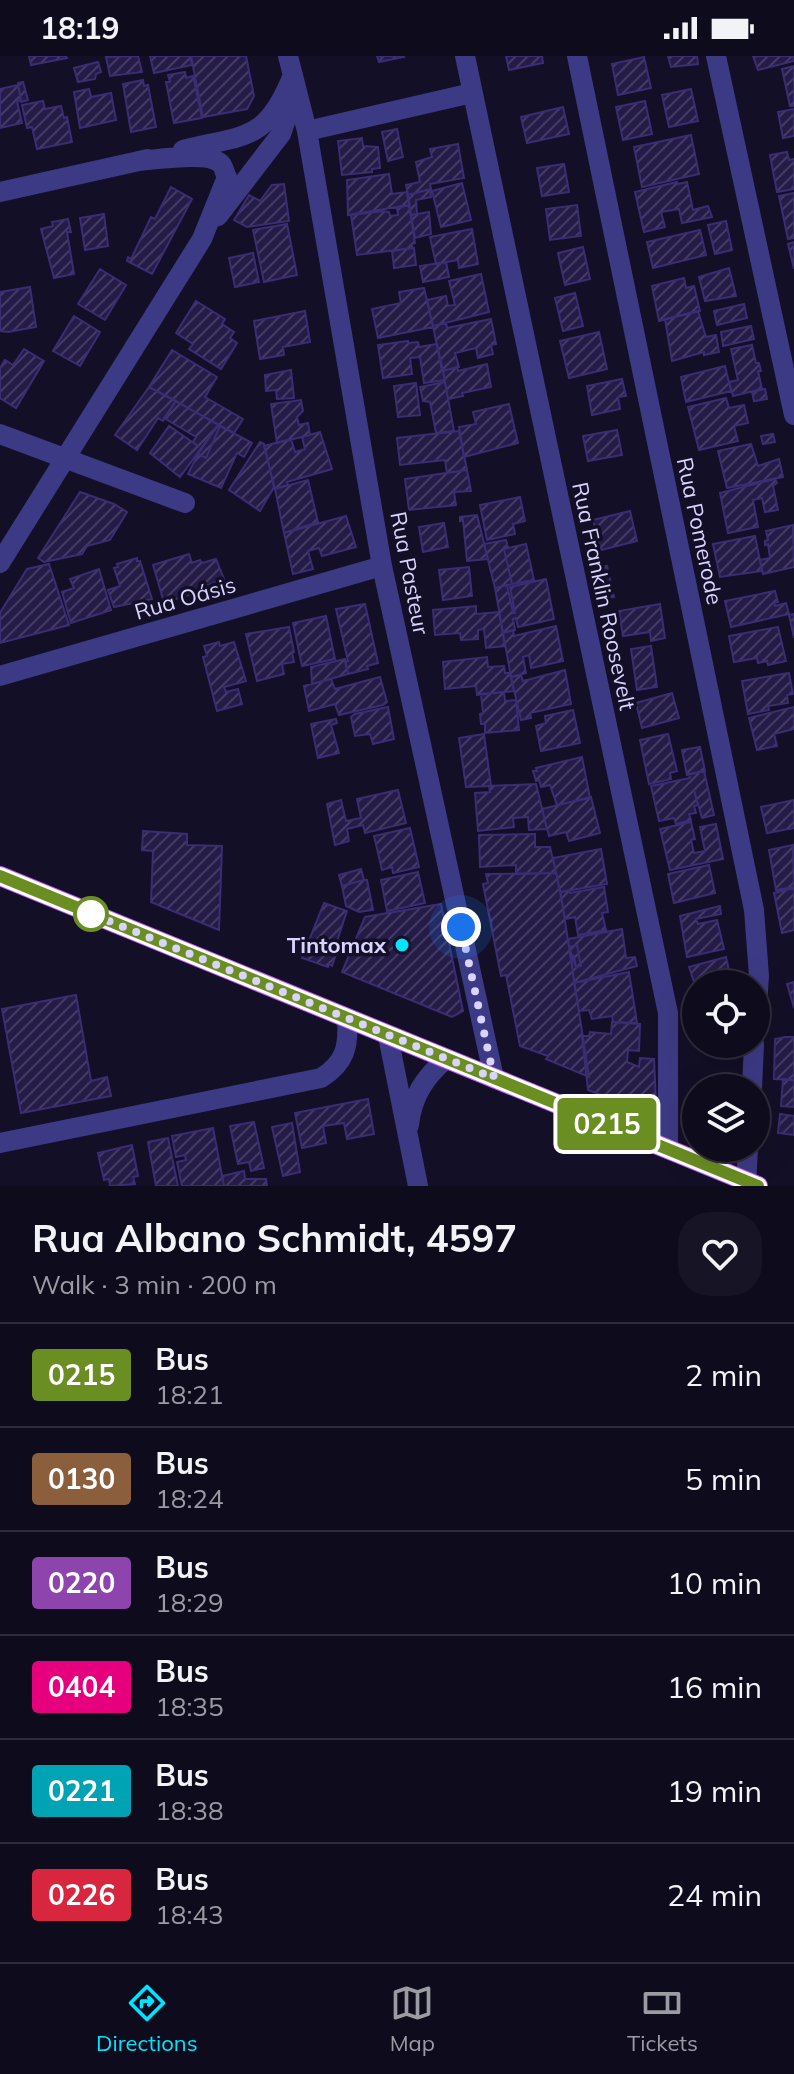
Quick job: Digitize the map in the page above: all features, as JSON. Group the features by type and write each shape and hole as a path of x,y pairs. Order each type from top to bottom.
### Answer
{"main road":[{"path":"0,876 750,1184"}],"street":[{"name":"Rua Franklin Roosevelt","path":"465,56 668,1013 668,1149"},
{"name":"Rua Pomerode","path":"577,56 754,910 759,970"},
{"path":"716,56 794,415"},
{"path":"0,192 249,133 263,127 274,115 292,72"},
{"path":"0,563 202,239 272,147 289,114 292,72"},
{"name":"Rua Pasteur","path":"292,72 307,131 382,566 494,1078"},
{"path":"307,131 472,93"},
{"path":"272,147 281,144 299,154 316,190"},
{"path":"138,161 197,156 223,165 227,177 202,239"},
{"path":"0,434 185,503"},
{"name":"Rua Oásis","path":"0,676 382,566"},
{"path":"0,1143 321,1078 336,1068 345,1055 347,1019"},
{"path":"388,1036 418,1186"},
{"path":"407,1132 414,1100 422,1084 446,1059"},
{"path":"749,1162 750,1184"}],"building":[{"path":"29,56 66,56 67,58 31,65"},
{"path":"138,56 142,72 110,76 106,57"},
{"path":"150,56 190,56 192,65 154,73"},
{"path":"191,56 246,56 254,96 247,109 203,117"},
{"path":"377,56 403,56 404,57 379,62"},
{"path":"506,56 542,56 543,63 509,70"},
{"path":"668,56 697,56 698,64 671,67"},
{"path":"753,56 793,56 794,61 758,70"},
{"path":"644,57 651,88 618,95 612,64"},
{"path":"98,62 101,72 96,74 95,79 78,82 74,68"},
{"path":"794,66 794,106 790,106 782,69"},
{"path":"185,72 186,78 193,76 202,118 174,123 166,82 170,82 168,75"},
{"path":"143,80 144,86 148,85 156,127 131,132 123,84"},
{"path":"23,82 28,100 21,102 18,83"},
{"path":"18,85 21,100 17,101 22,123 0,128 0,89"},
{"path":"89,89 91,97 111,93 116,120 80,128 74,92"},
{"path":"691,89 698,121 669,127 662,95"},
{"path":"43,101 45,109 61,106 64,118 67,117 72,142 37,149 32,127 27,128 22,105"},
{"path":"645,101 652,134 623,140 616,107"},
{"path":"563,107 569,134 527,143 521,117"},
{"path":"794,109 794,136 783,138 778,112"},
{"path":"397,129 403,157 388,161 382,132"},
{"path":"691,135 699,174 642,187 634,147"},
{"path":"362,138 363,146 378,147 380,168 372,169 372,172 342,175 338,141"},
{"path":"458,144 464,178 430,184 431,189 408,195 406,185 420,182 416,162 432,157 430,149"},
{"path":"787,152 789,160 794,159 794,189 777,192 770,155"},
{"path":"564,164 569,192 542,196 537,168"},
{"path":"389,174 392,194 407,192 409,205 348,215 347,180"},
{"path":"687,182 693,210 708,206 712,217 682,223 679,209 661,212 665,227 644,232 635,192"},
{"path":"462,183 471,220 441,227 432,191"},
{"path":"284,184 289,221 247,227 234,220 249,195 260,201 272,185"},
{"path":"171,187 192,199 152,274 127,261 128,257 131,259 151,217 155,219"},
{"path":"430,189 431,197 416,200 417,214 411,215 408,195"},
{"path":"794,193 794,238 788,239 779,196"},
{"path":"409,205 415,243 412,248 357,255 351,215 384,211 389,212 390,216 398,215 397,208"},
{"path":"577,205 581,236 550,240 546,209"},
{"path":"429,212 431,234 415,238 411,215"},
{"path":"104,214 108,246 85,250 80,218"},
{"path":"68,219 71,232 67,232 74,274 54,278 41,229 53,226 52,222"},
{"path":"726,221 732,250 715,254 708,225"},
{"path":"287,224 297,275 264,282 253,230"},
{"path":"472,229 478,264 459,268 458,260 436,264 430,237"},
{"path":"700,230 706,255 653,268 647,242"},
{"path":"794,242 794,269 788,244"},
{"path":"583,247 590,279 565,285 558,253"},
{"path":"414,248 416,265 394,268 392,251"},
{"path":"253,253 259,282 235,287 229,258"},
{"path":"446,262 449,277 423,282 420,266"},
{"path":"729,268 736,296 705,301 699,277"},
{"path":"100,269 126,285 105,320 78,304"},
{"path":"481,274 489,312 433,326 427,300 446,296 448,306 455,305 449,281"},
{"path":"684,278 686,288 694,286 700,311 659,321 652,286"},
{"path":"30,287 36,327 0,331 0,292"},
{"path":"424,288 433,327 378,338 372,309 401,303 399,292"},
{"path":"575,293 583,326 563,331 555,298"},
{"path":"196,301 225,319 222,324 234,332 230,338 237,343 221,369 189,349 193,344 176,333"},
{"path":"744,304 747,318 717,325 714,311"},
{"path":"305,311 310,342 283,347 284,355 260,359 254,321"},
{"path":"698,311 706,337 716,335 719,352 704,355 704,352 672,361 665,319"},
{"path":"74,316 100,332 80,366 53,351"},
{"path":"491,319 496,344 491,345 493,354 478,358 476,348 455,353 459,367 442,371 433,326 446,323 447,328"},
{"path":"751,326 754,339 723,346 721,332"},
{"path":"599,332 607,369 569,378 560,341"},
{"path":"418,342 419,347 437,344 445,380 424,383 420,357 410,358 412,374 383,378 378,345"},
{"path":"752,345 761,371 758,371 762,389 733,396 729,382 738,380 731,349"},
{"path":"24,349 44,361 16,408 0,398 0,368 5,360 13,365"},
{"path":"172,350 217,377 205,397 243,419 234,433 149,387"},
{"path":"487,364 491,387 448,399 443,371"},
{"path":"725,366 731,391 686,402 681,377"},
{"path":"291,370 294,398 277,399 276,390 266,391 265,375"},
{"path":"622,379 626,396 618,397 620,409 592,415 587,386"},
{"path":"445,382 454,431 436,433 430,402 423,401 420,387"},
{"path":"416,383 420,415 398,417 394,386"},
{"path":"149,387 176,401 163,421 158,418 137,450 115,435"},
{"path":"765,389 767,399 754,401 752,392"},
{"path":"726,398 729,408 744,405 748,423 734,426 738,441 699,450 688,407"},
{"path":"301,400 303,411 297,417 299,425 308,423 310,435 277,443 271,404"},
{"path":"176,401 218,425 180,477 150,453 169,426 198,446 193,442 196,437 164,418"},
{"path":"509,404 518,443 464,457 459,427 476,424 473,412"},
{"path":"218,425 206,458 198,454"},
{"path":"220,426 252,443 244,457 237,453 221,488 188,474 198,454 206,458"},
{"path":"617,430 622,455 588,461 583,436"},
{"path":"459,431 467,470 447,473 445,460 400,465 397,438"},
{"path":"320,432 332,469 287,482 288,485 275,489 264,446 291,439 295,452 305,449 302,437"},
{"path":"773,434 775,442 763,444 761,436"},
{"path":"260,442 264,444 274,487 260,511 229,490"},
{"path":"751,444 758,466 779,459 783,477 727,488 718,451"},
{"path":"467,470 471,491 454,492 456,505 409,510 405,479"},
{"path":"775,479 777,483 773,486 778,510 765,512 762,498 753,500 758,527 728,533 720,493"},
{"path":"308,480 318,522 284,533 275,489"},
{"path":"80,492 127,512 110,540 87,546 82,554 44,562 38,558"},
{"path":"520,497 525,521 513,524 515,534 487,540 480,505"},
{"path":"630,511 637,541 601,550 593,520"},
{"path":"477,515 488,559 467,561 463,520 460,521 460,517"},
{"path":"346,516 356,547 322,556 319,548 308,551 313,569 293,574 284,533"},
{"path":"444,523 448,547 423,552 419,527"},
{"path":"793,525 794,567 763,574 760,560 770,558 768,544 765,545 768,540 766,531"},
{"path":"755,536 762,571 720,577 713,544"},
{"path":"506,540 508,548 504,549 512,584 495,588 484,544"},
{"path":"526,544 534,580 512,584 504,549"},
{"path":"189,554 192,563 216,559 224,579 200,588 201,591 173,600 172,596 163,599 153,565"},
{"path":"137,558 152,599 114,607 108,590 120,586 114,568 118,567 117,564"},
{"path":"49,564 69,625 0,643 0,613 27,569"},
{"path":"607,566 614,597 602,599 596,568"},
{"path":"469,567 472,596 443,600 439,570"},
{"path":"99,569 111,610 71,623 62,592 74,588 70,579"},
{"path":"546,579 554,619 518,627 516,618 513,619 515,630 503,633 495,588 507,585 515,613 510,587"},
{"path":"775,591 778,602 774,603 775,606 786,603 789,614 731,627 725,601"},
{"path":"365,604 378,663 348,674 336,609"},
{"path":"660,604 665,638 651,641 650,632 623,636 619,611"},
{"path":"476,606 476,614 499,612 505,646 486,648 484,629 478,630 478,639 461,640 460,633 435,635 433,610"},
{"path":"794,614 794,638 789,615"},
{"path":"326,616 335,659 302,666 293,623"},
{"path":"556,626 563,661 531,668 529,655 523,657 526,673 511,677 503,633 513,630 514,636"},
{"path":"289,627 294,662 282,664 284,674 257,681 246,634"},
{"path":"778,627 786,661 768,665 767,661 758,663 757,658 734,662 729,636"},
{"path":"219,642 220,646 234,642 246,681 224,687 226,692 238,689 242,704 217,711 203,657 207,656 204,646"},
{"path":"651,646 657,687 637,690 631,649"},
{"path":"487,657 488,667 504,666 505,673 510,673 514,691 477,695 476,686 445,689 443,662"},
{"path":"345,659 348,674 312,684 311,667"},
{"path":"565,670 571,704 530,713 531,718 521,720 511,677 521,675 523,681"},
{"path":"789,673 793,694 787,695 788,703 768,706 769,710 748,714 742,681"},
{"path":"380,677 387,702 383,705 339,715 335,704 309,711 304,686 331,679 335,689"},
{"path":"504,692 505,701 516,700 519,730 485,733 485,724 481,724 481,694"},
{"path":"672,693 679,718 642,728 636,703"},
{"path":"388,707 394,739 373,744 370,734 355,736 351,717"},
{"path":"794,707 794,729 774,734 777,746 757,750 749,718"},
{"path":"573,710 580,743 541,751 536,726 546,723 545,716"},
{"path":"336,719 337,723 331,725 339,753 318,758 311,724"},
{"path":"484,734 491,786 466,787 459,738"},
{"path":"668,734 677,771 670,773 671,779 649,784 640,740"},
{"path":"700,747 705,771 687,775 682,750"},
{"path":"582,757 590,798 557,805 550,785 541,787 533,771"},
{"path":"704,771 714,815 702,818 694,790 698,805 694,806 696,813 689,814 691,820 676,824 674,818 659,821 651,786 690,778 689,774"},
{"path":"536,784 547,829 529,830 528,817 513,818 514,827 478,831 475,793 490,792 489,786"},
{"path":"398,790 406,823 365,833 363,825 347,829 349,841 335,845 327,804 341,800 346,821 361,818 357,799"},
{"path":"591,797 600,833 569,841 566,832 549,836 542,809"},
{"path":"794,800 794,828 767,833 761,807"},
{"path":"691,822 694,853 705,851 700,827 716,824 723,859 670,870 660,829"},
{"path":"410,828 419,867 393,873 392,867 382,870 374,836"},
{"path":"143,831 187,834 187,845 222,846 219,930 151,902 153,851 142,850"},
{"path":"535,834 535,847 550,847 556,873 516,874 516,865 480,867 479,835"},
{"path":"793,845 794,887 776,890 769,850"},
{"path":"601,849 607,884 560,892 553,858"},
{"path":"709,865 715,893 674,903 668,874"},
{"path":"361,869 364,880 342,886 339,875"},
{"path":"418,872 425,903 387,911 381,880"},
{"path":"556,873 589,1077 520,1046 506,975 501,976 483,884 488,883 486,874"},
{"path":"367,880 373,910 359,912 346,906 342,886"},
{"path":"604,887 608,912 602,913 606,930 578,935 575,917 565,919 560,892"},
{"path":"794,888 794,930 782,933 774,893"},
{"path":"324,903 347,911 333,953 336,954 332,966 329,964 328,967 302,958"},
{"name":"Tintomax","path":"441,904 463,1011 452,1017 342,972 365,917"},
{"path":"720,906 721,914 696,919 698,924 717,920 724,949 687,957 680,916"},
{"path":"622,929 626,958 635,957 637,966 574,983 571,956 574,956 576,967 581,966 577,945 569,947 568,939"},
{"path":"577,945 581,966 576,967 569,947"},
{"path":"726,957 729,970 690,970 689,967"},
{"path":"629,972 637,1023 613,1022 612,1016 592,1019 589,1010 579,1011 574,983"},
{"path":"794,982 794,1008 787,984"},
{"path":"76,995 91,1081 107,1077 111,1096 21,1113 2,1009"},
{"path":"612,1022 640,1024 639,1051 628,1050 627,1062 639,1067 640,1058 654,1059 656,1104 636,1096 633,1107 588,1090 582,1036 589,1036 590,1032 611,1034"},
{"path":"794,1037 794,1080 774,1079 775,1039"},
{"path":"783,1079 794,1080 794,1107 781,1106"},
{"path":"368,1099 374,1134 347,1139 344,1123 323,1126 326,1143 302,1148 295,1113"},
{"path":"780,1114 794,1116 794,1135 778,1133"},
{"path":"254,1122 264,1168 251,1171 249,1162 238,1164 230,1126"},
{"path":"292,1123 300,1172 283,1176 272,1127"},
{"path":"213,1128 224,1186 182,1186 177,1162 186,1160 185,1155 176,1157 172,1136"},
{"path":"168,1138 178,1186 156,1186 148,1142"},
{"path":"132,1145 138,1176 133,1177 135,1184 110,1186 109,1179 104,1180 98,1153"},
{"path":"244,1171 245,1179 266,1179 267,1186 224,1186 222,1176"}],"bus line":[{"name":"0215","path":"0,876 758,1186"}],"place":[{"name":"Tintomax","path":"402,945"}],"route":[{"path":"91,914 87,912 494,1078 461,927"}]}
